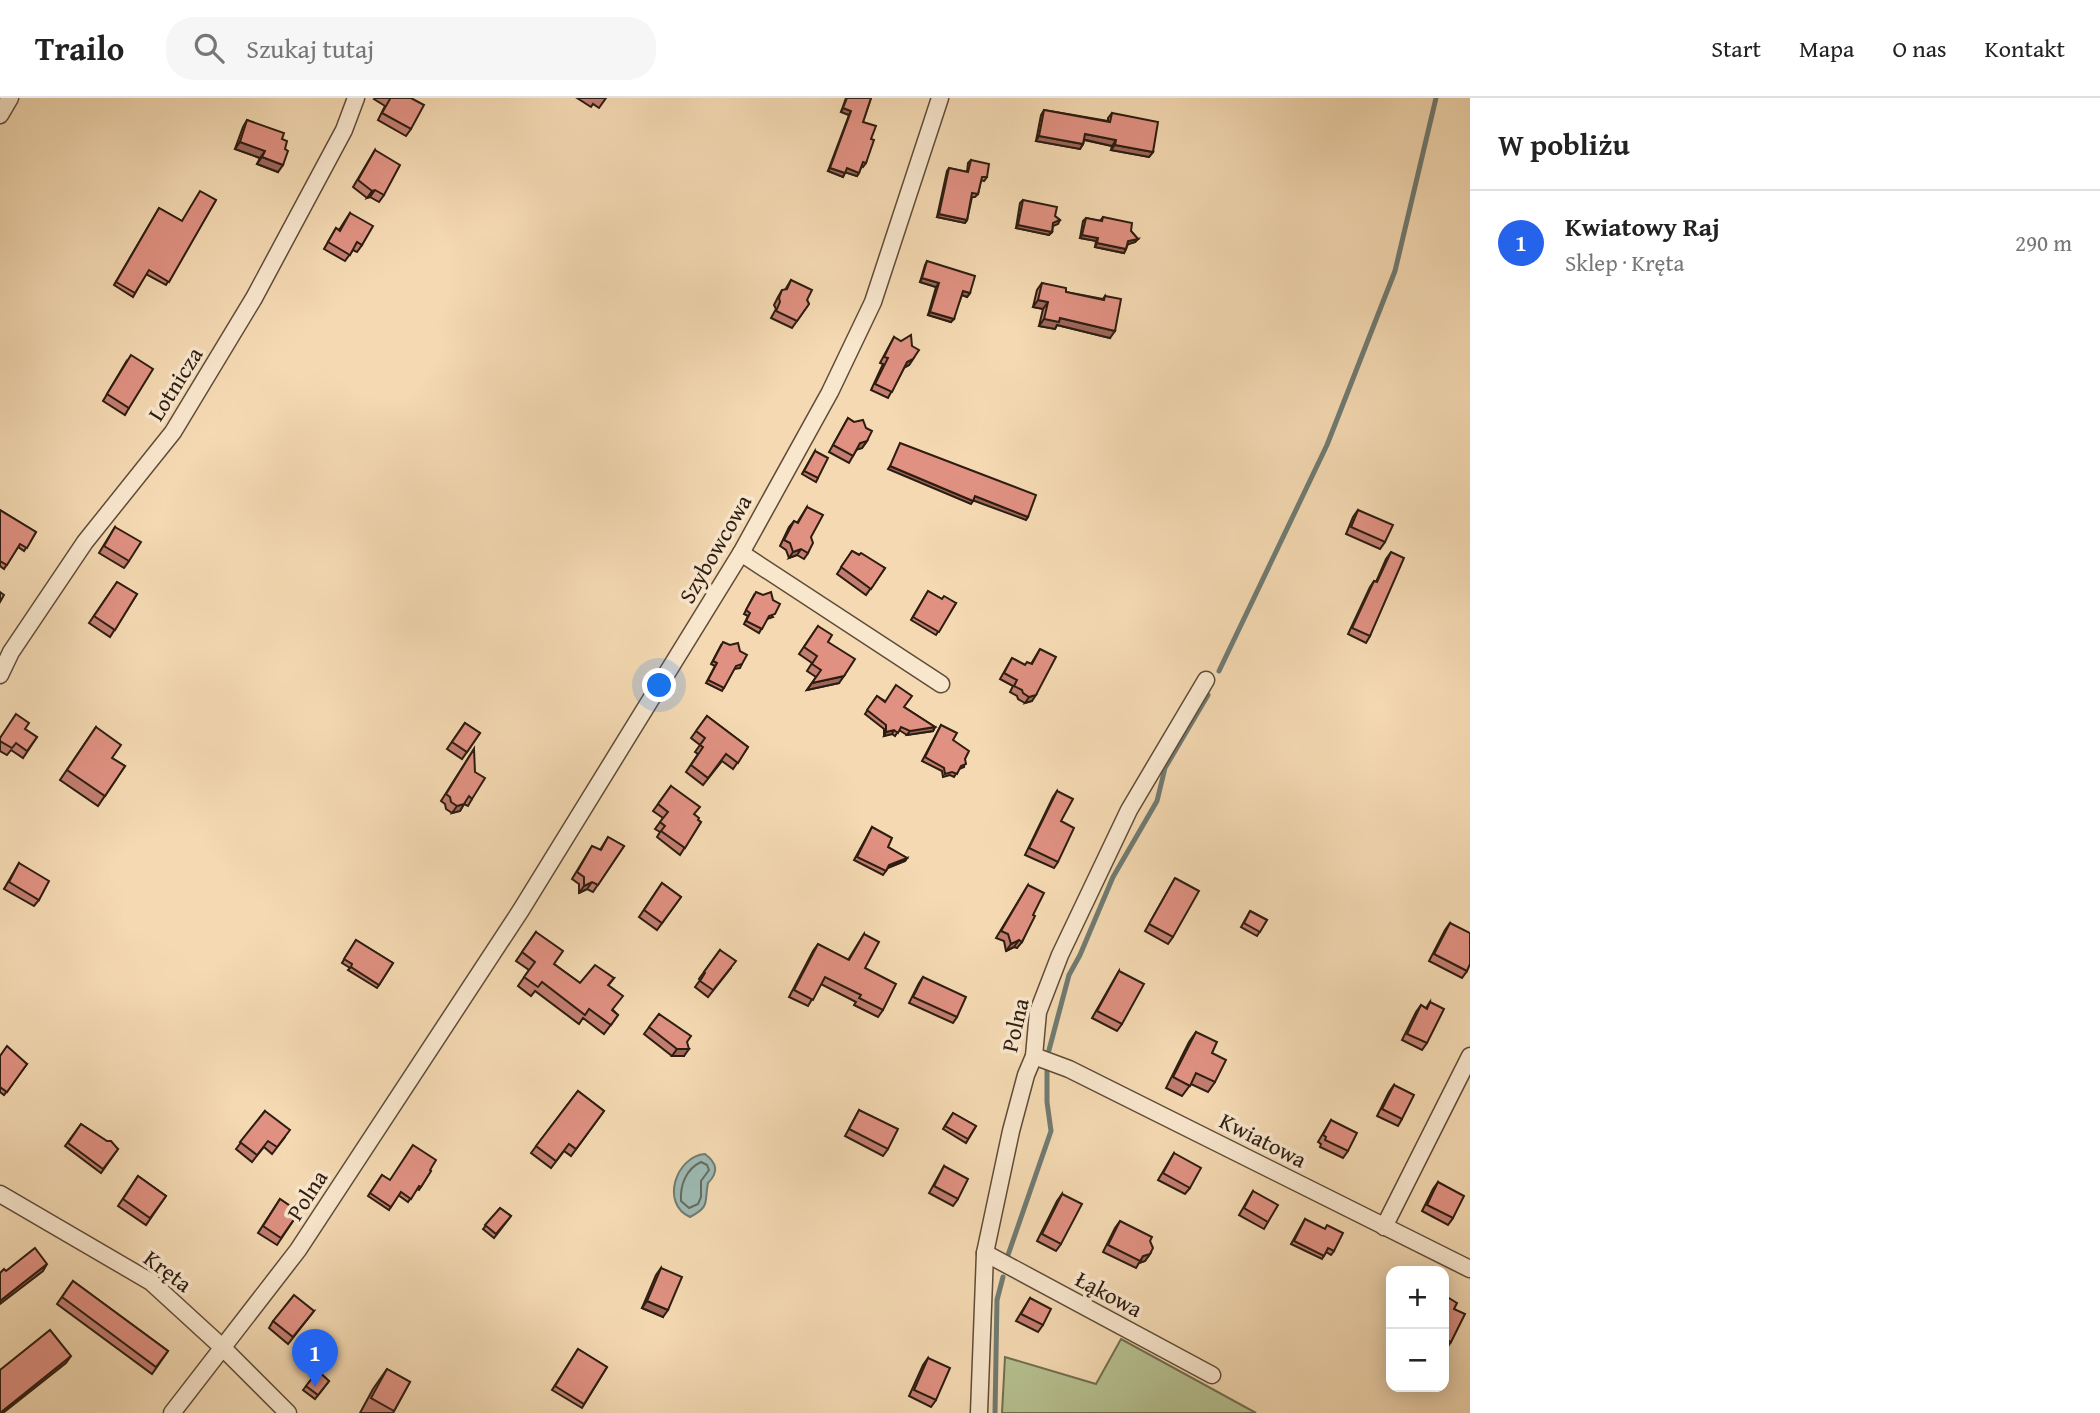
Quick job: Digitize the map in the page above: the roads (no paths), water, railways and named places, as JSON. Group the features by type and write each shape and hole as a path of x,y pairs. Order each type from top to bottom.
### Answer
{"street":[{"path":"0,114 9,98"},
{"name":"Lotnicza","path":"0,675 11,652 85,542 173,432 254,298 344,130 356,98"},
{"name":"Szybowcowa","path":"467,992 607,772 741,553 830,392 873,302 938,99"},
{"path":"741,553 941,684"},
{"name":"Polna","path":"979,1413 985,1253 1012,1131 1026,1075 1034,1056 1038,1012 1060,955 1129,810 1206,680"},
{"name":"Polna","path":"172,1413 298,1250 467,992"},
{"name":"Kwiatowa","path":"1034,1056 1069,1069 1470,1269"},
{"path":"1384,1227 1470,1056"},
{"name":"Kręta","path":"3,1200 151,1282 222,1346 288,1413"},
{"name":"Łąkowa","path":"985,1253 1212,1375"}],"water":[{"path":"705,1154 714,1164 715,1171 708,1183 704,1206 690,1217 681,1211 676,1202 675,1181 686,1163"}],"waterway":[{"path":"1219,671 1327,445 1395,271 1436,98"},
{"path":"1049,1050 1069,975 1113,877 1157,801 1165,768 1208,695"},
{"path":"1008,1255 1051,1131 1047,1071"},
{"path":"995,1413 997,1300 1003,1277"}],"place":[{"name":"Kwiatowy Raj","path":"315,1387"}]}
